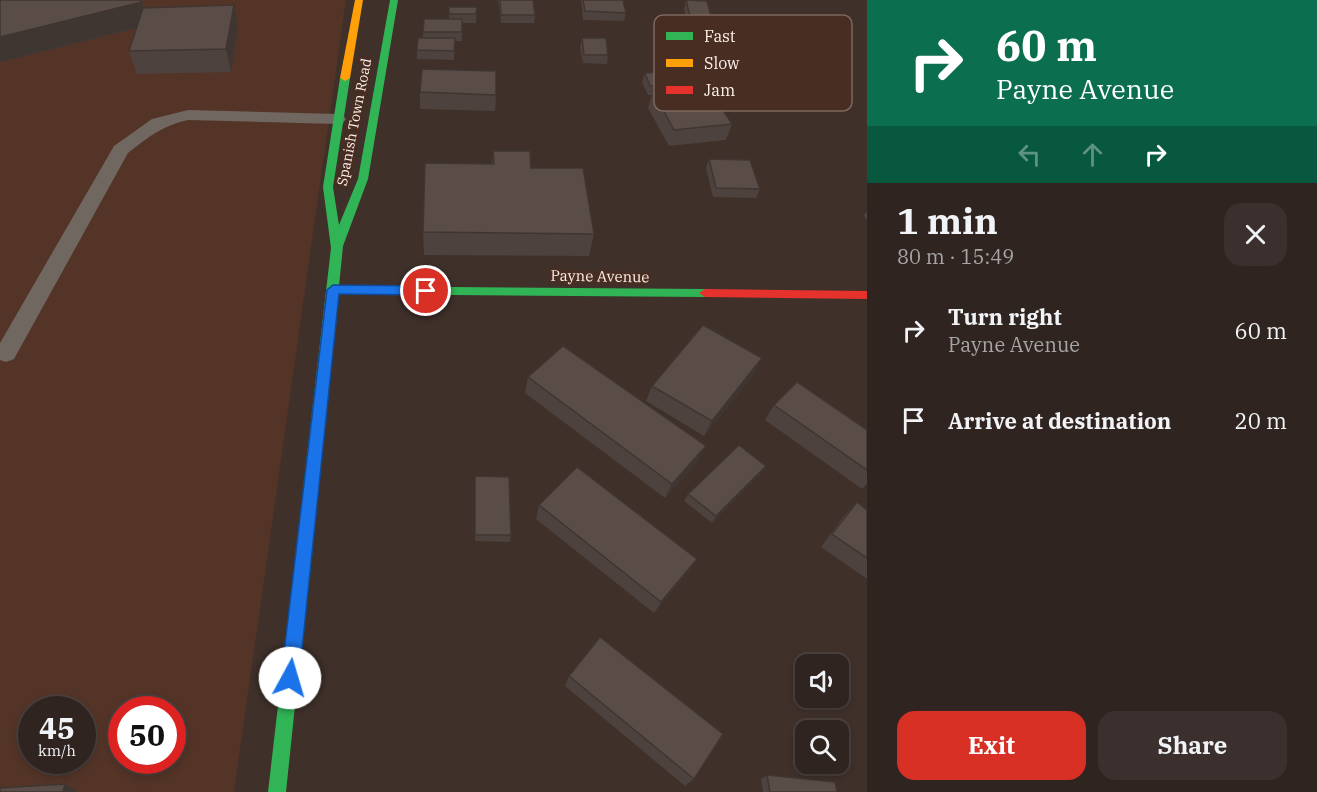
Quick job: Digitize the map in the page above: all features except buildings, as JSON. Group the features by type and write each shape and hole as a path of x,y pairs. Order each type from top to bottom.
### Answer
{"main road":[{"name":"Spanish Town Road","path":"277,792 337,248 328,187 337,119 358,0"},
{"name":"Spanish Town Road","path":"337,248 363,179 394,0"},
{"name":"Payne Avenue","path":"333,290 867,295"}],"lane":[{"path":"6,353 121,150 147,129 165,118 188,115 337,119"}],"shaded area":[{"path":"0,0 346,0 234,792 0,792"}],"traffic: fast":[{"path":"337,246 363,179 394,0"},
{"path":"277,792 337,248 328,187 345,78"},
{"path":"333,290 705,293"}],"traffic: slow":[{"path":"345,78 359,0"}],"traffic: jam":[{"path":"705,293 867,295"}],"route":[{"path":"290,678 333,290 426,291"}]}
